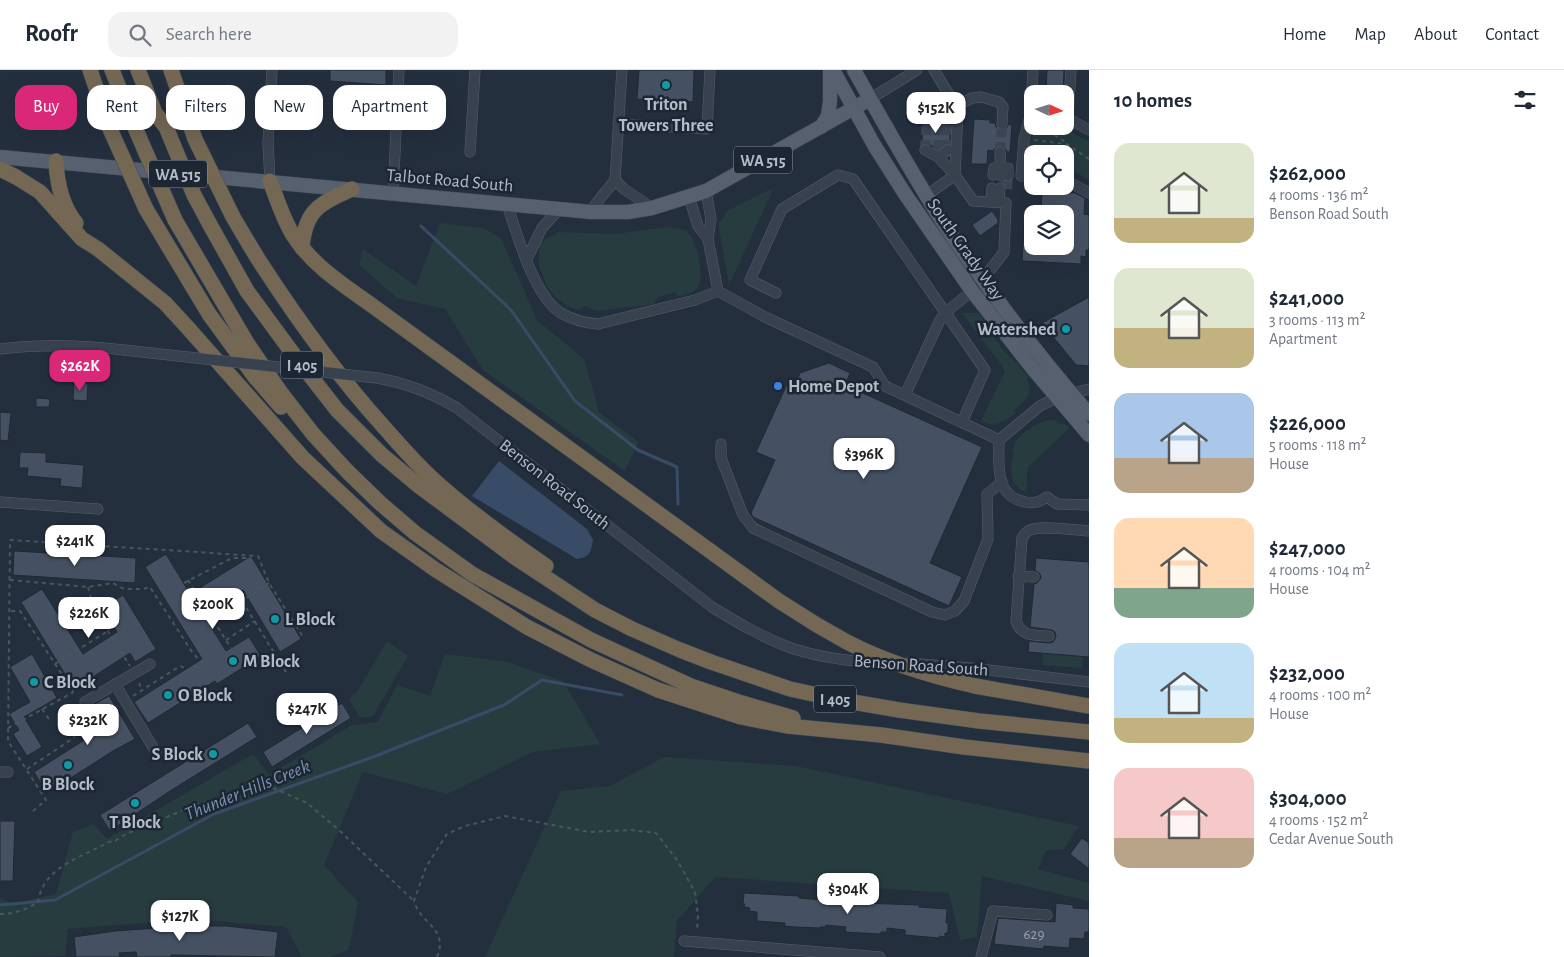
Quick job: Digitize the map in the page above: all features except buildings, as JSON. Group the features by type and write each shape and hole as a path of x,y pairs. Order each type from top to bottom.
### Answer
{"highway":[{"path":"90,70 110,129 146,209 191,287 255,377 279,405 313,434"},
{"name":"I 405","path":"112,70 118,85"},
{"path":"118,70 121,85"},
{"path":"138,70 155,113 166,127"},
{"path":"150,70 166,127"},
{"path":"171,70 195,139 233,216 259,261 319,348 357,396 405,451 434,480 504,537 553,571 595,610"},
{"name":"I 405","path":"136,130 175,220 247,343 281,393 313,434 380,503 415,533 472,574 591,640 691,686 742,703 796,719 881,735 964,747 1089,761"},
{"name":"I 405","path":"167,130 194,195 246,291 290,351 344,416 382,455 449,509 516,558 595,610 680,650 790,688 841,700 899,710 979,721 1089,732"},
{"path":"56,161 57,179 61,196 74,220 98,249"},
{"path":"0,170 16,177 40,192 82,239 98,249 164,303 303,458 381,531 436,570 527,626 590,660 658,690 741,717 787,726 881,735"},
{"path":"270,181 292,234 316,263 779,601 817,626 847,642 900,665 935,676 975,686 1089,706"},
{"path":"302,248 304,230 312,212 329,200 352,190"}],"main road":[{"name":"South Grady Way","path":"831,70 874,145 905,194 972,292 1010,340 1064,395 1089,414"},
{"path":"820,128 828,116 831,70"},
{"name":"South Grady Way","path":"854,70 886,128 943,222 1064,395 1089,435"},
{"name":"Talbot Road South","path":"0,157 591,212 628,212 652,208 706,191 870,98"}],"street":[{"path":"270,181 268,143 272,70"},
{"path":"393,193 399,70"},
{"path":"470,152 475,70"},
{"path":"591,212 598,198 607,191 615,180 622,70"},
{"path":"618,124 707,129 710,70"},
{"path":"870,98 917,70"},
{"path":"934,70 958,109 955,175"},
{"path":"1032,85 1033,70"},
{"path":"1069,85 1071,70"},
{"path":"927,116 943,113 972,98 981,97 999,102 1003,107 1002,124"},
{"path":"1074,122 1089,130"},
{"path":"1024,176 1021,176 1025,135"},
{"path":"925,150 941,153 973,201 999,202"},
{"path":"1000,152 1001,172"},
{"path":"776,293 750,280 782,209 838,175 853,179 985,370 962,422"},
{"path":"927,195 955,175"},
{"path":"615,180 652,208"},
{"path":"1074,185 1089,194"},
{"path":"983,279 1004,252 999,202 1000,188 999,202"},
{"path":"706,191 710,219 708,239 718,291"},
{"path":"689,197 698,226 708,239"},
{"path":"507,204 535,281 547,301 560,313 582,322 598,324 695,300 718,291"},
{"path":"527,260 542,228 559,209"},
{"path":"718,291 765,317 874,367 886,386 999,440"},
{"path":"905,395 940,320 945,313 972,292"},
{"name":"Benson Road South","path":"0,349 22,346 69,345 377,378 403,383 442,399 457,408 712,607 741,625 771,639 794,649 847,660 971,668 1089,682"},
{"path":"999,440 1040,406 1064,395 1089,389"},
{"path":"999,440 999,474 1004,488 1016,500 1032,503 1040,502 1047,497 1057,504 1089,505"},
{"path":"721,444 721,458 743,516 753,528 932,612 945,615 955,611 964,600 988,539 987,494 1002,482"},
{"path":"0,502 98,509"},
{"path":"1049,636 1025,634 1018,627 1016,621 1022,538 1031,529 1040,528 1089,531"},
{"path":"1018,576 1034,577"},
{"path":"86,702 150,664"},
{"path":"115,684 157,754"},
{"path":"981,957 993,911 1047,916"},
{"path":"684,941 880,957"}],"path":[{"path":"1054,135 1089,159"},
{"path":"1024,138 1066,144"},
{"path":"32,811 46,800 8,741 10,540 258,556 270,582 303,637"},
{"path":"184,583 228,560 246,558 246,554"},
{"path":"10,580 88,587 113,583 124,589 150,587 192,652 202,663 194,669"},
{"path":"188,580 231,648"},
{"path":"213,620 270,582"},
{"path":"88,587 94,609 134,673 142,690"},
{"path":"242,601 286,672"},
{"path":"8,728 72,693 20,611 10,611"},
{"path":"226,640 255,621"},
{"path":"55,664 109,631"},
{"path":"125,701 180,666 187,669"},
{"path":"42,709 49,719"},
{"path":"27,770 75,737"},
{"path":"0,914 10,914 32,906 38,902 40,892 51,875 64,865 126,834 198,804 258,788 271,787 306,803 340,831 414,901 422,916 440,936 441,948 437,957"},
{"path":"414,901 426,867 447,834 466,826 505,816 589,832 631,830 656,833 677,860 695,892 698,916 696,942"}],"green space":[{"path":"1074,134 1089,142 1089,180 1074,171 1074,145 1029,145 1033,135"},
{"path":"771,189 772,192 729,285 718,223 723,219 727,211"},
{"path":"440,223 483,228 501,238 537,320 584,359 599,412 638,442 625,471 483,370 445,309 397,298 359,265 363,249 416,286"},
{"path":"667,227 686,230 697,249 701,280 699,286 688,294 678,296 675,292 658,297 654,304 597,311 585,306 581,310 571,308 555,297 547,286 539,267 539,243 559,232 615,234"},
{"path":"962,313 978,313 990,328 990,333 1028,377 1030,389 1027,397 1014,410 1016,413 1000,423 991,424 981,421 1005,371"},
{"path":"1056,420 1058,423 1065,424 1070,428 1028,467 1026,492 1016,486 1013,481 1011,471 1014,454 1012,451 1015,442 1025,431 1030,430 1032,427 1045,421"},
{"path":"387,641 408,656 373,716 360,718 349,699 357,692"},
{"path":"1084,645 1082,668 1042,665 1043,653"},
{"path":"445,654 504,661 563,681 600,744 533,752 447,794 363,772 324,865 358,902 349,950 330,957 302,957 286,927 191,919 68,929 65,956 0,957 0,898 13,904 56,894 73,832 93,824 107,839 253,754 269,775 352,725 378,722 397,685 430,696"},
{"path":"664,757 796,766 1079,826 1064,849 1046,850 1038,869 1089,883 1089,901 982,876 977,937 960,940 949,893 715,877 677,921 674,957 485,957 561,791 610,786"}],"water":[{"path":"499,461 587,529 593,540 587,555 577,559 472,496"}],"waterway":[{"name":"Thunder Hills Creek","path":"421,226 511,310 575,401 638,450 677,467 678,504"},
{"name":"Thunder Hills Creek","path":"0,905 55,900 214,814 373,757 504,705 542,680 622,695"}],"tunnel":[{"path":"925,150 927,116"},
{"path":"938,150 940,116"},
{"path":"948,150 950,116"},
{"path":"1000,152 1002,124"},
{"path":"1007,189 1008,176"}],"place":[{"name":"Triton Towers Three","path":"666,85"},
{"name":"Watershed","path":"1066,329"},
{"name":"Home Depot","path":"778,386"},
{"name":"L Block","path":"275,619"},
{"name":"M Block","path":"233,661"},
{"name":"C Block","path":"34,682"},
{"name":"O Block","path":"168,695"},
{"name":"S Block","path":"213,754"},
{"name":"B Block","path":"68,765"},
{"name":"T Block","path":"135,803"}]}
